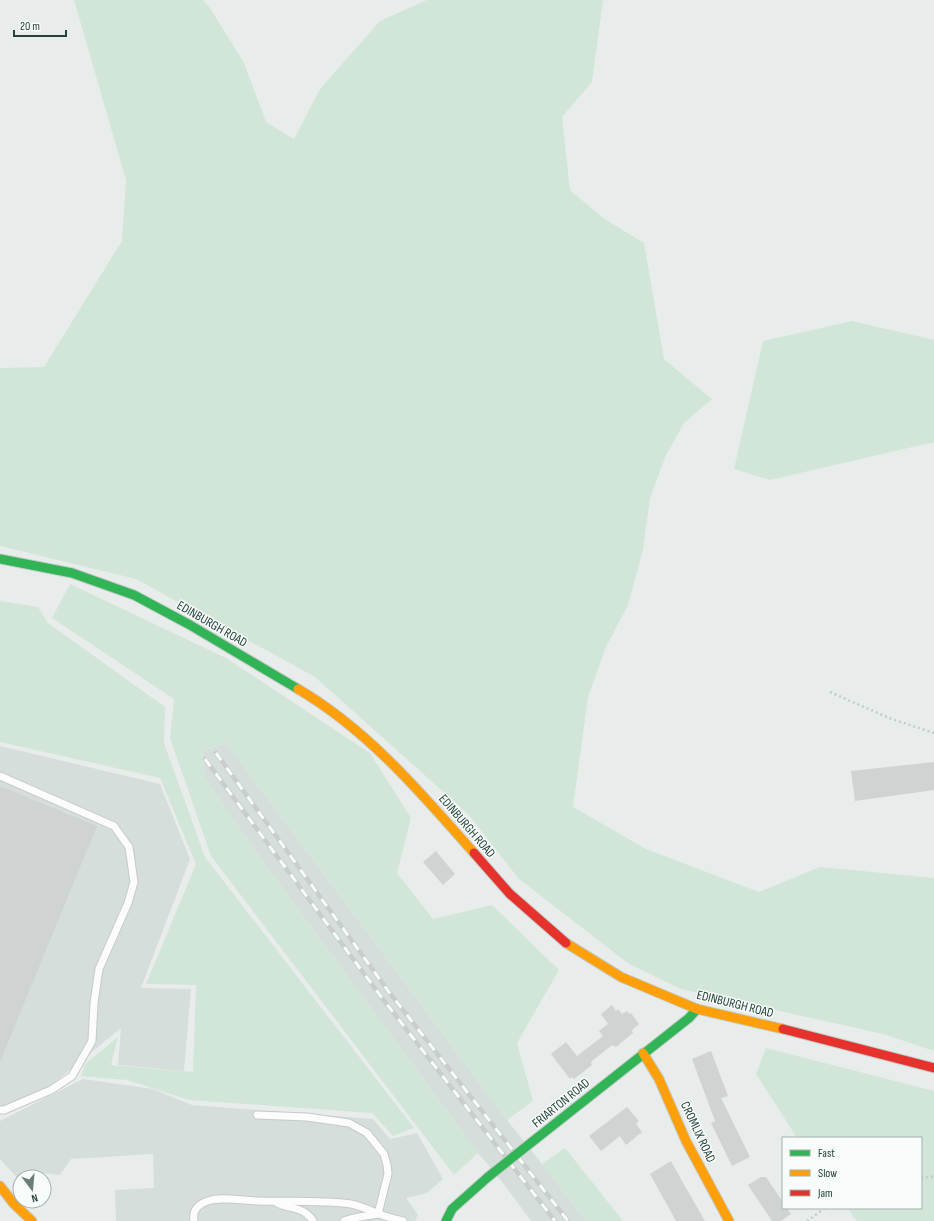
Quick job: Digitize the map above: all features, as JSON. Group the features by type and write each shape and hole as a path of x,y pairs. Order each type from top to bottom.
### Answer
{"main road":[{"name":"EDINBURGH ROAD","path":"0,559 72,573 134,595 190,625 309,694 364,736 418,790 510,894 567,944 621,977 697,1009 934,1068"},
{"name":"FRIARTON ROAD","path":"446,1221 452,1209 488,1177 689,1018 697,1009"},
{"name":"CROMLIX ROAD","path":"644,1053 659,1079 686,1141 729,1221"},
{"path":"0,1186 14,1204 32,1221"}],"lane":[{"path":"0,776 114,826 129,847 134,882 128,904 100,969 94,1003 92,1041 72,1076 51,1090 4,1110 0,1110"},
{"path":"257,1115 307,1117 350,1122 367,1133 384,1154 387,1165 388,1174 378,1214"},
{"path":"194,1221 193,1213 202,1203 209,1200 315,1201 350,1204 365,1207 378,1214 403,1221"},
{"path":"273,1201 284,1206 300,1209 310,1215 313,1221"},
{"path":"344,1221 378,1214"}],"path":[{"path":"830,692 889,718 934,733"},
{"path":"922,1178 934,1176"},
{"path":"807,1221 824,1209"}],"shaded area":[{"path":"226,743 507,1120 586,1221 531,1221 503,1183 478,1153 250,844 205,778 202,751"},
{"path":"0,746 160,784 190,859 141,988 191,989 184,1071 118,1065 121,1028 49,1087 0,1110"},
{"path":"83,1079 153,1089 192,1105 373,1119 390,1139 417,1133 443,1179 427,1193 406,1198 418,1215 415,1221 116,1221 115,1190 154,1188 153,1154 71,1159 60,1175 52,1174 52,1169 12,1169 12,1172 0,1159 0,1121"}],"green space":[{"path":"74,0 203,0 210,8 244,63 266,122 294,139 320,89 380,21 427,0 603,0 592,82 562,117 570,190 606,220 644,243 664,359 712,399 684,423 666,455 650,498 643,550 628,605 606,647 588,697 573,807 646,849 759,892 820,867 934,878 934,1051 883,1034 681,989 629,964 519,879 468,814 315,677 136,579 0,546 0,368 44,367 122,241 126,180"},
{"path":"852,321 934,340 934,442 770,480 734,469 763,341"},
{"path":"70,584 226,658 370,753 411,818 397,873 433,919 492,905 559,970 517,1043 533,1101 507,1120 226,743 202,751 205,778 250,844 478,1153 454,1175 211,856 170,738 174,699 52,618"},
{"path":"0,601 38,607 48,623 165,707 164,743 205,857 414,1128 393,1136 372,1113 189,1100 127,1080 81,1076 85,1064 118,1037 111,1065 193,1072 196,985 146,984 196,864 160,778 0,742"},
{"path":"766,1048 934,1091 934,1221 857,1221 848,1209 922,1209 922,1137 796,1137 756,1074"},
{"path":"565,1148 623,1221 586,1221 542,1164"}],"building":[{"path":"934,762 934,790 855,801 851,771"},
{"path":"0,786 97,826 0,1062"},
{"path":"436,851 455,874 443,885 423,862"},
{"path":"612,1005 616,1011 618,1009 622,1014 627,1011 629,1014 631,1013 639,1024 632,1030 633,1033 616,1047 612,1045 592,1061 592,1065 574,1079 572,1077 570,1079 551,1054 566,1042 577,1056 603,1036 599,1031 608,1024 601,1014"},
{"path":"711,1051 728,1096 721,1098 750,1157 732,1166 711,1123 715,1121 692,1059"},
{"path":"627,1107 639,1121 636,1124 642,1132 626,1145 620,1136 601,1151 589,1136"},
{"path":"671,1161 705,1221 676,1221 650,1174"},
{"path":"761,1177 766,1177 782,1201 782,1209 788,1209 791,1214 781,1221 772,1221 748,1185"}],"railway":[{"path":"216,753 389,992 568,1221"},
{"path":"205,759 382,998 555,1221"}],"traffic: fast":[{"path":"0,559 72,573 134,595 190,625 298,689"},
{"path":"537,1138 689,1018 697,1009"},
{"path":"488,1177 537,1138"},
{"path":"446,1221 452,1209 488,1177"}],"traffic: slow":[{"path":"298,689 348,723 370,743 434,808 474,853"},
{"path":"566,943 621,977 697,1009 783,1029"},
{"path":"643,1053 659,1079 686,1141 729,1221"},
{"path":"0,1186 14,1204 32,1221"}],"traffic: jam":[{"path":"474,853 510,894 566,943"},
{"path":"783,1029 934,1068"}]}
